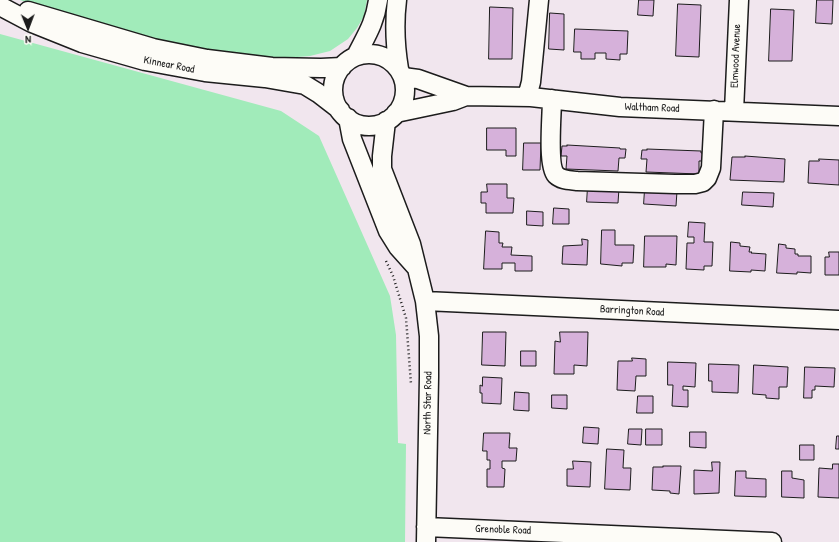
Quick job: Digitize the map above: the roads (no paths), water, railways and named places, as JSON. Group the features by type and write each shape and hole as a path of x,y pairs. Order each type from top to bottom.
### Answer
{"street":[{"path":"356,56 366,40 376,14 378,0"},
{"path":"397,0 394,21 395,47 405,87 405,96 402,105 391,117 377,125 367,125 356,123 344,114 334,96 333,88 337,73 348,61 356,56 368,54 380,55 391,61 401,73"},
{"path":"527,97 531,82 539,0"},
{"name":"Elmwood Avenue","path":"734,111 739,0"},
{"name":"Kinnear Road","path":"0,5 35,12 153,48 207,59 272,67 342,67"},
{"name":"Kinnear Road","path":"0,5 32,23 82,43 145,61 205,72 265,78 305,85 318,93 344,114"},
{"name":"Waltham Road","path":"401,73 466,96 527,97 620,107 839,116"},
{"name":"Waltham Road","path":"391,117 466,96"},
{"path":"552,99 550,157 552,169 556,175 563,180 577,181 675,184 695,184 702,182 707,178 711,168 714,110"},
{"name":"North Star Road","path":"344,114 352,139 388,231 398,247 415,266"},
{"name":"North Star Road","path":"391,117 382,156 382,169 411,244 415,266 425,301 429,336 426,535"},
{"name":"Barrington Road","path":"425,301 839,320"},
{"name":"Grenoble Road","path":"426,535 772,542"}]}
